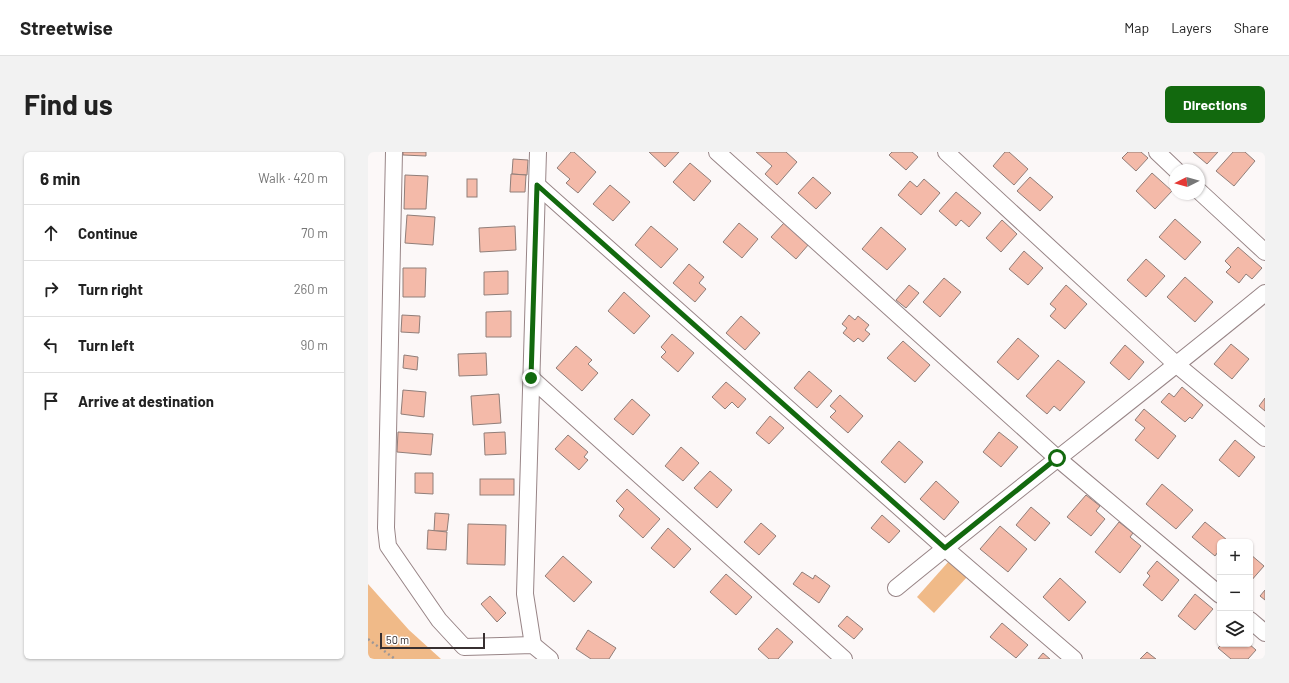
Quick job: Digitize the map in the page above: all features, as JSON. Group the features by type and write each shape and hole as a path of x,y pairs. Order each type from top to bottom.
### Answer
{"street":[{"path":"394,152 387,520 388,546 439,620 464,647 533,645"},
{"path":"538,152 524,594 533,645 550,659"},
{"path":"717,152 1057,458 1217,592"},
{"path":"946,152 1177,365 1265,438"},
{"path":"1157,152 1170,164"},
{"path":"537,185 945,548 1074,659"},
{"path":"1205,197 1265,252"},
{"path":"896,588 1057,458 1177,365 1265,292"},
{"path":"531,378 844,659"},
{"path":"1253,623 1265,633"}],"path":[{"path":"368,639 395,659"}],"shaded area":[{"path":"950,560 967,577 934,613 917,597"},
{"path":"368,584 409,630 441,659 368,659"}],"building":[{"path":"403,152 426,152 426,156 403,155"},
{"path":"571,152 574,152 596,172 578,193 566,183 570,179 557,168"},
{"path":"649,152 679,152 665,167"},
{"path":"756,152 786,152 797,162 777,185 765,174 772,166"},
{"path":"892,152 912,152 918,157 906,170 889,155"},
{"path":"1005,152 1009,152 1028,169 1014,185 993,166"},
{"path":"1128,152 1141,152 1148,158 1136,171 1122,158"},
{"path":"1193,152 1218,152 1207,164"},
{"path":"1233,152 1245,152 1255,161 1234,186 1216,171"},
{"path":"513,159 528,160 527,175 512,174"},
{"path":"690,163 711,181 694,201 673,182"},
{"path":"1152,173 1169,188 1169,194 1155,209 1136,191"},
{"path":"511,174 526,175 525,192 510,192"},
{"path":"405,175 428,176 426,209 404,209"},
{"path":"813,177 831,193 816,209 798,193"},
{"path":"1030,177 1053,197 1040,211 1017,191"},
{"path":"467,179 477,179 477,197 467,197"},
{"path":"924,179 940,193 921,215 898,195 910,181 917,187"},
{"path":"610,185 630,202 613,221 593,204"},
{"path":"956,192 981,213 969,227 961,220 956,226 939,211"},
{"path":"407,215 435,217 433,245 405,243"},
{"path":"1175,219 1201,242 1185,260 1159,237"},
{"path":"1002,220 1017,234 1001,252 986,238"},
{"path":"739,223 758,239 742,258 723,242"},
{"path":"784,223 809,244 796,259 771,237"},
{"path":"515,226 516,250 480,252 479,228"},
{"path":"651,226 678,249 661,268 635,245"},
{"path":"881,227 906,249 887,270 862,249"},
{"path":"1238,247 1262,268 1252,279 1246,274 1239,283 1226,272 1231,267 1225,261"},
{"path":"1024,251 1043,268 1028,285 1009,269"},
{"path":"1146,259 1165,276 1146,297 1127,280"},
{"path":"689,264 704,277 699,283 706,289 695,302 673,283"},
{"path":"403,268 426,268 425,297 403,297"},
{"path":"508,271 508,294 484,295 484,272"},
{"path":"1185,277 1213,302 1195,322 1167,297"},
{"path":"944,278 961,292 940,317 923,302"},
{"path":"909,285 919,293 906,308 896,300"},
{"path":"1066,285 1087,304 1065,329 1050,316 1056,309 1050,304"},
{"path":"624,292 650,316 634,334 608,311"},
{"path":"511,311 511,337 486,337 486,312"},
{"path":"402,315 420,316 419,333 401,332"},
{"path":"849,315 855,320 858,316 869,325 865,330 870,334 863,342 858,338 854,342 843,333 847,328 842,324"},
{"path":"741,316 760,333 745,350 726,333"},
{"path":"672,334 694,353 678,372 661,357 666,352 661,347"},
{"path":"1018,338 1039,356 1018,380 997,362"},
{"path":"903,341 930,365 915,382 887,358"},
{"path":"1231,344 1249,359 1232,379 1214,364"},
{"path":"1125,345 1144,362 1129,380 1110,363"},
{"path":"576,346 592,360 588,364 598,373 582,391 556,368"},
{"path":"486,353 487,375 459,376 458,354"},
{"path":"404,355 418,357 417,370 403,368"},
{"path":"1058,360 1085,382 1060,411 1054,406 1047,414 1026,396"},
{"path":"809,371 832,391 817,408 794,388"},
{"path":"726,382 746,399 738,408 732,402 725,409 712,397"},
{"path":"1182,387 1203,405 1192,419 1190,417 1185,422 1161,402 1169,393 1174,397"},
{"path":"403,390 426,392 424,417 401,414"},
{"path":"499,394 501,423 473,425 471,396"},
{"path":"840,395 863,416 848,433 830,417 836,411 830,406"},
{"path":"1265,398 1265,411 1259,406"},
{"path":"632,399 650,415 633,435 614,419"},
{"path":"1144,409 1176,436 1158,459 1135,440 1145,428 1135,420"},
{"path":"770,416 784,428 769,444 756,433"},
{"path":"398,432 433,434 431,455 397,452"},
{"path":"505,432 506,454 485,455 484,433"},
{"path":"999,432 1018,447 1001,467 983,452"},
{"path":"568,435 588,452 584,457 588,460 579,470 555,449"},
{"path":"1235,440 1255,457 1239,477 1219,460"},
{"path":"899,441 923,462 905,483 881,462"},
{"path":"681,447 699,463 683,481 665,466"},
{"path":"710,471 732,490 717,508 694,488"},
{"path":"415,473 433,473 433,494 415,493"},
{"path":"480,479 514,479 514,495 480,495"},
{"path":"936,481 959,502 944,520 920,499"},
{"path":"1162,484 1193,510 1176,529 1146,504"},
{"path":"627,489 660,519 643,538 619,516 624,509 616,501"},
{"path":"1086,495 1100,506 1096,511 1105,519 1091,536 1067,517"},
{"path":"1031,507 1050,523 1035,541 1016,525"},
{"path":"435,513 449,514 447,531 434,531"},
{"path":"882,515 900,531 889,543 871,528"},
{"path":"1119,522 1133,533 1130,537 1141,546 1120,573 1095,552"},
{"path":"1205,522 1226,539 1217,539 1217,553 1215,556 1192,537"},
{"path":"761,523 776,536 759,555 744,542"},
{"path":"468,524 506,525 505,565 467,564"},
{"path":"1000,526 1027,549 1008,572 980,549"},
{"path":"668,528 691,549 674,568 651,548"},
{"path":"428,530 447,532 446,550 427,549"},
{"path":"563,556 592,582 574,602 545,576"},
{"path":"1253,557 1264,566 1253,579"},
{"path":"1157,561 1179,580 1162,601 1143,585 1150,576 1147,573"},
{"path":"802,572 813,579 815,575 830,586 819,603 793,584"},
{"path":"726,574 752,597 736,615 710,592"},
{"path":"1060,578 1086,602 1069,621 1043,597"},
{"path":"1265,590 1265,600 1260,596"},
{"path":"1195,594 1213,609 1195,630 1178,616"},
{"path":"490,596 506,613 497,622 481,604"},
{"path":"847,616 863,629 854,639 838,626"},
{"path":"1002,623 1028,645 1016,658 990,637"},
{"path":"777,628 793,642 778,659 769,659 758,649"},
{"path":"588,630 616,648 609,659 591,659 576,649"},
{"path":"1252,647 1256,650 1248,659 1231,659 1218,648"},
{"path":"1147,652 1156,659 1140,659"},
{"path":"1043,653 1050,659 1038,659"}],"route":[{"path":"531,378 537,185 945,548 1057,458"}]}
